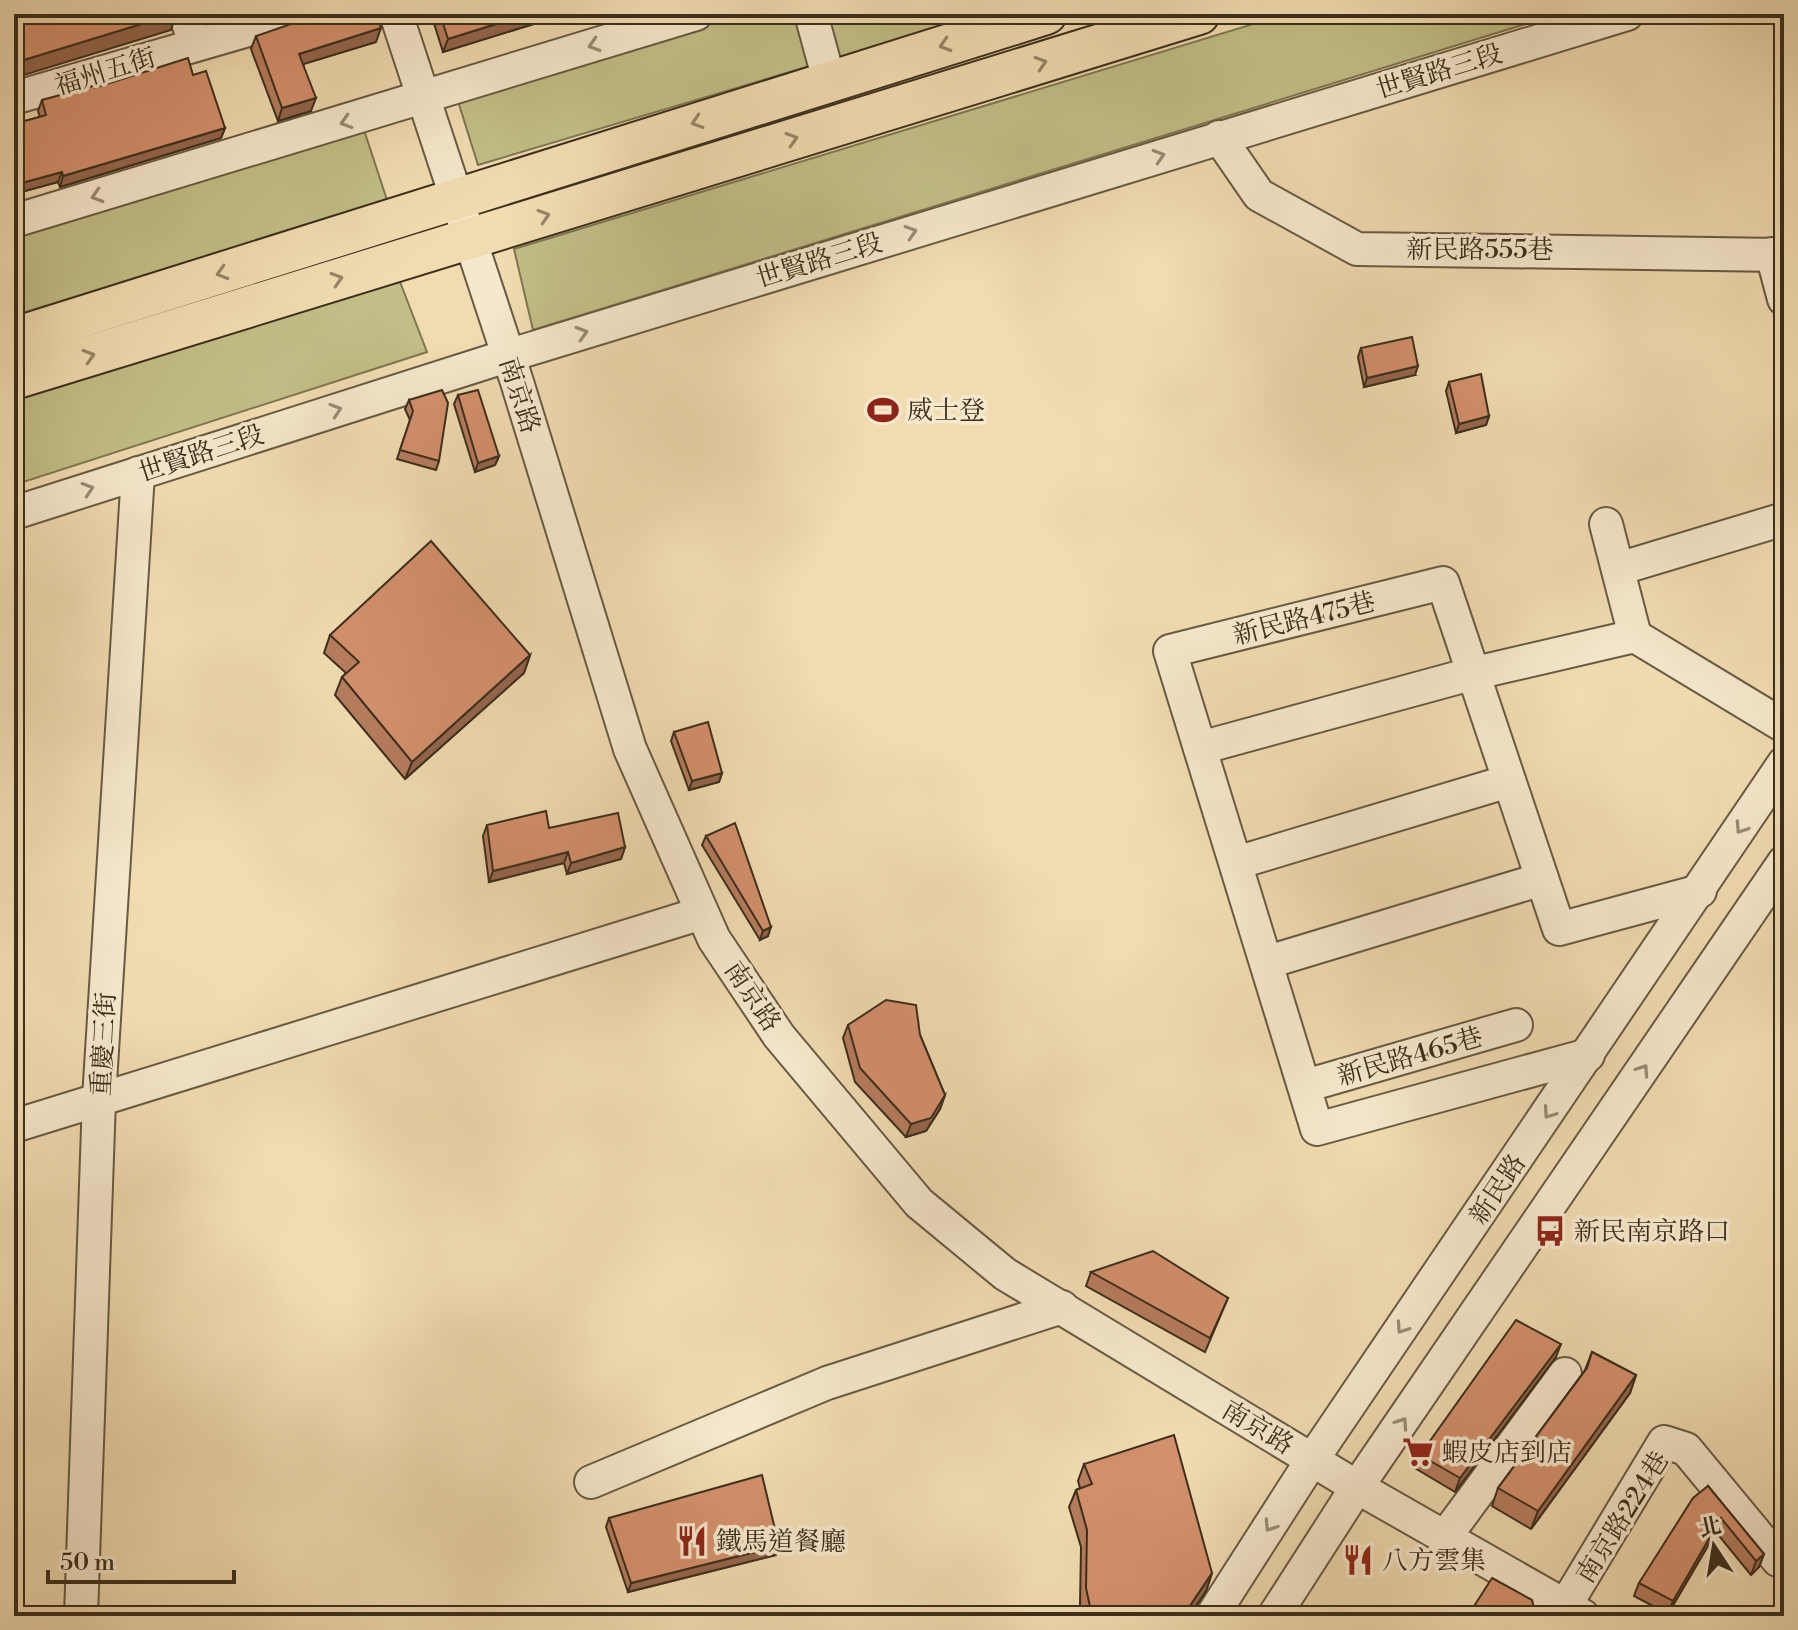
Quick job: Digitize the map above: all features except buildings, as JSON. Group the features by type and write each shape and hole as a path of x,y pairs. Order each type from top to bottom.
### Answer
{"main road":[{"path":"14,338 1046,14"},
{"path":"14,379 1199,14"}],"street":[{"name":"福州五街","path":"14,98 190,28 303,14"},
{"name":"南京路","path":"396,14 630,749 714,939 779,1036 919,1203 1005,1274 1570,1613"},
{"path":"14,221 696,14"},
{"path":"811,14 829,80"},
{"name":"世賢路三段","path":"14,513 507,356 1627,14"},
{"name":"新民路555巷","path":"1219,137 1259,195 1357,249 1778,254"},
{"path":"1778,254 1784,299"},
{"name":"重慶三街","path":"81,1616 99,1099 138,473"},
{"path":"1618,569 1784,519"},
{"path":"1606,524 1635,636"},
{"name":"新民路475巷","path":"1588,1055 1317,1129 1170,651 1443,583 1559,929 1700,891"},
{"path":"1200,748 1471,674 1635,636 1784,726"},
{"name":"新民路","path":"1212,1616 1312,1460 1784,763"},
{"path":"1236,863 1509,781"},
{"name":"新民路","path":"1274,1616 1357,1487 1784,862"},
{"path":"1268,962 1542,879"},
{"path":"14,1126 702,913"},
{"name":"新民路465巷","path":"1305,1086 1516,1025"},
{"path":"591,1482 827,1383 1062,1307"},
{"path":"1445,1537 1565,1374"},
{"name":"南京路224巷","path":"1570,1613 1664,1442 1686,1449 1778,1560"}],"shaded area":[{"path":"738,14 985,14 478,165 457,98"},
{"path":"1286,14 1558,14 533,330 514,249"},
{"path":"364,130 387,200 14,316 14,232"},
{"path":"397,274 427,352 14,485 14,396"}],"place":[{"name":"威士登","path":"883,410"},
{"name":"新民南京路口","path":"1550,1231"},
{"name":"蝦皮店到店","path":"1418,1452"},
{"name":"鐵馬道餐廳","path":"692,1541"},
{"name":"八方雲集","path":"1358,1560"}]}
